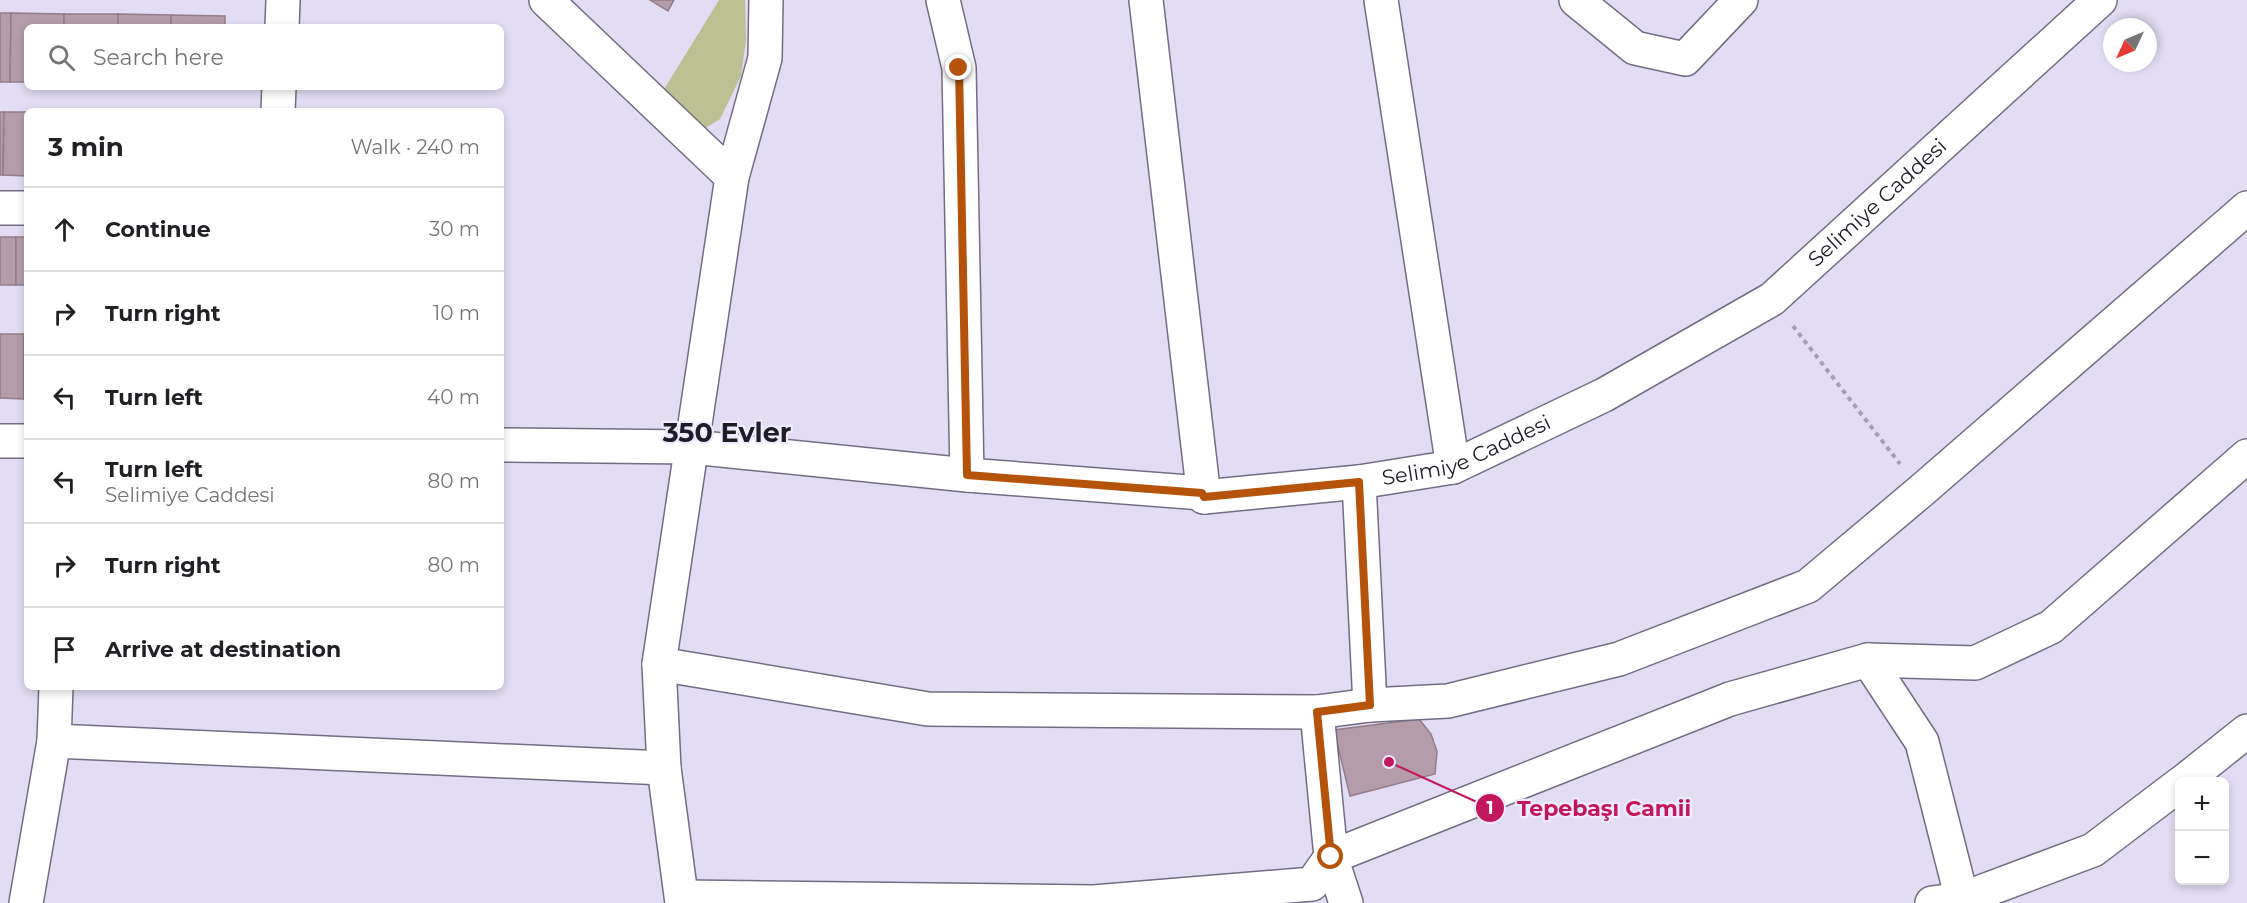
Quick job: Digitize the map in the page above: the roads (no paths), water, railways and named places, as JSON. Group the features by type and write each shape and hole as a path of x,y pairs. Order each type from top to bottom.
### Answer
{"street":[{"path":"282,24 283,0"},
{"path":"546,0 732,177"},
{"path":"766,0 765,58 732,177 659,664 664,768 682,900 1094,902 1312,884 1331,857 1730,699 1868,660 1975,663 2051,627 2247,456"},
{"path":"943,0 959,68 967,475"},
{"path":"1146,0 1204,497"},
{"path":"1381,0 1453,467"},
{"path":"1576,0 1635,48 1685,59 1741,0"},
{"name":"Selimiye Caddesi","path":"504,445 692,447 967,475 1202,493 1204,497 1359,482 1453,467 1604,395 1772,299 2100,0"},
{"path":"278,108 279,90"},
{"path":"0,208 24,208"},
{"path":"659,664 928,709 1317,712 1370,705 1448,701 1619,659 1808,586 2247,208"},
{"path":"0,441 24,441"},
{"path":"1359,482 1370,705"},
{"path":"1868,660 1922,741 1947,901 2092,850 2175,788"},
{"path":"26,903 54,741 56,690"},
{"path":"1317,712 1331,857 1346,903"},
{"path":"2189,777 2247,731"},
{"path":"54,741 664,768"}],"place":[{"name":"Tepebaşı Camii","path":"1389,762"}],"district":[{"name":"350 Evler","path":"727,433"}]}
